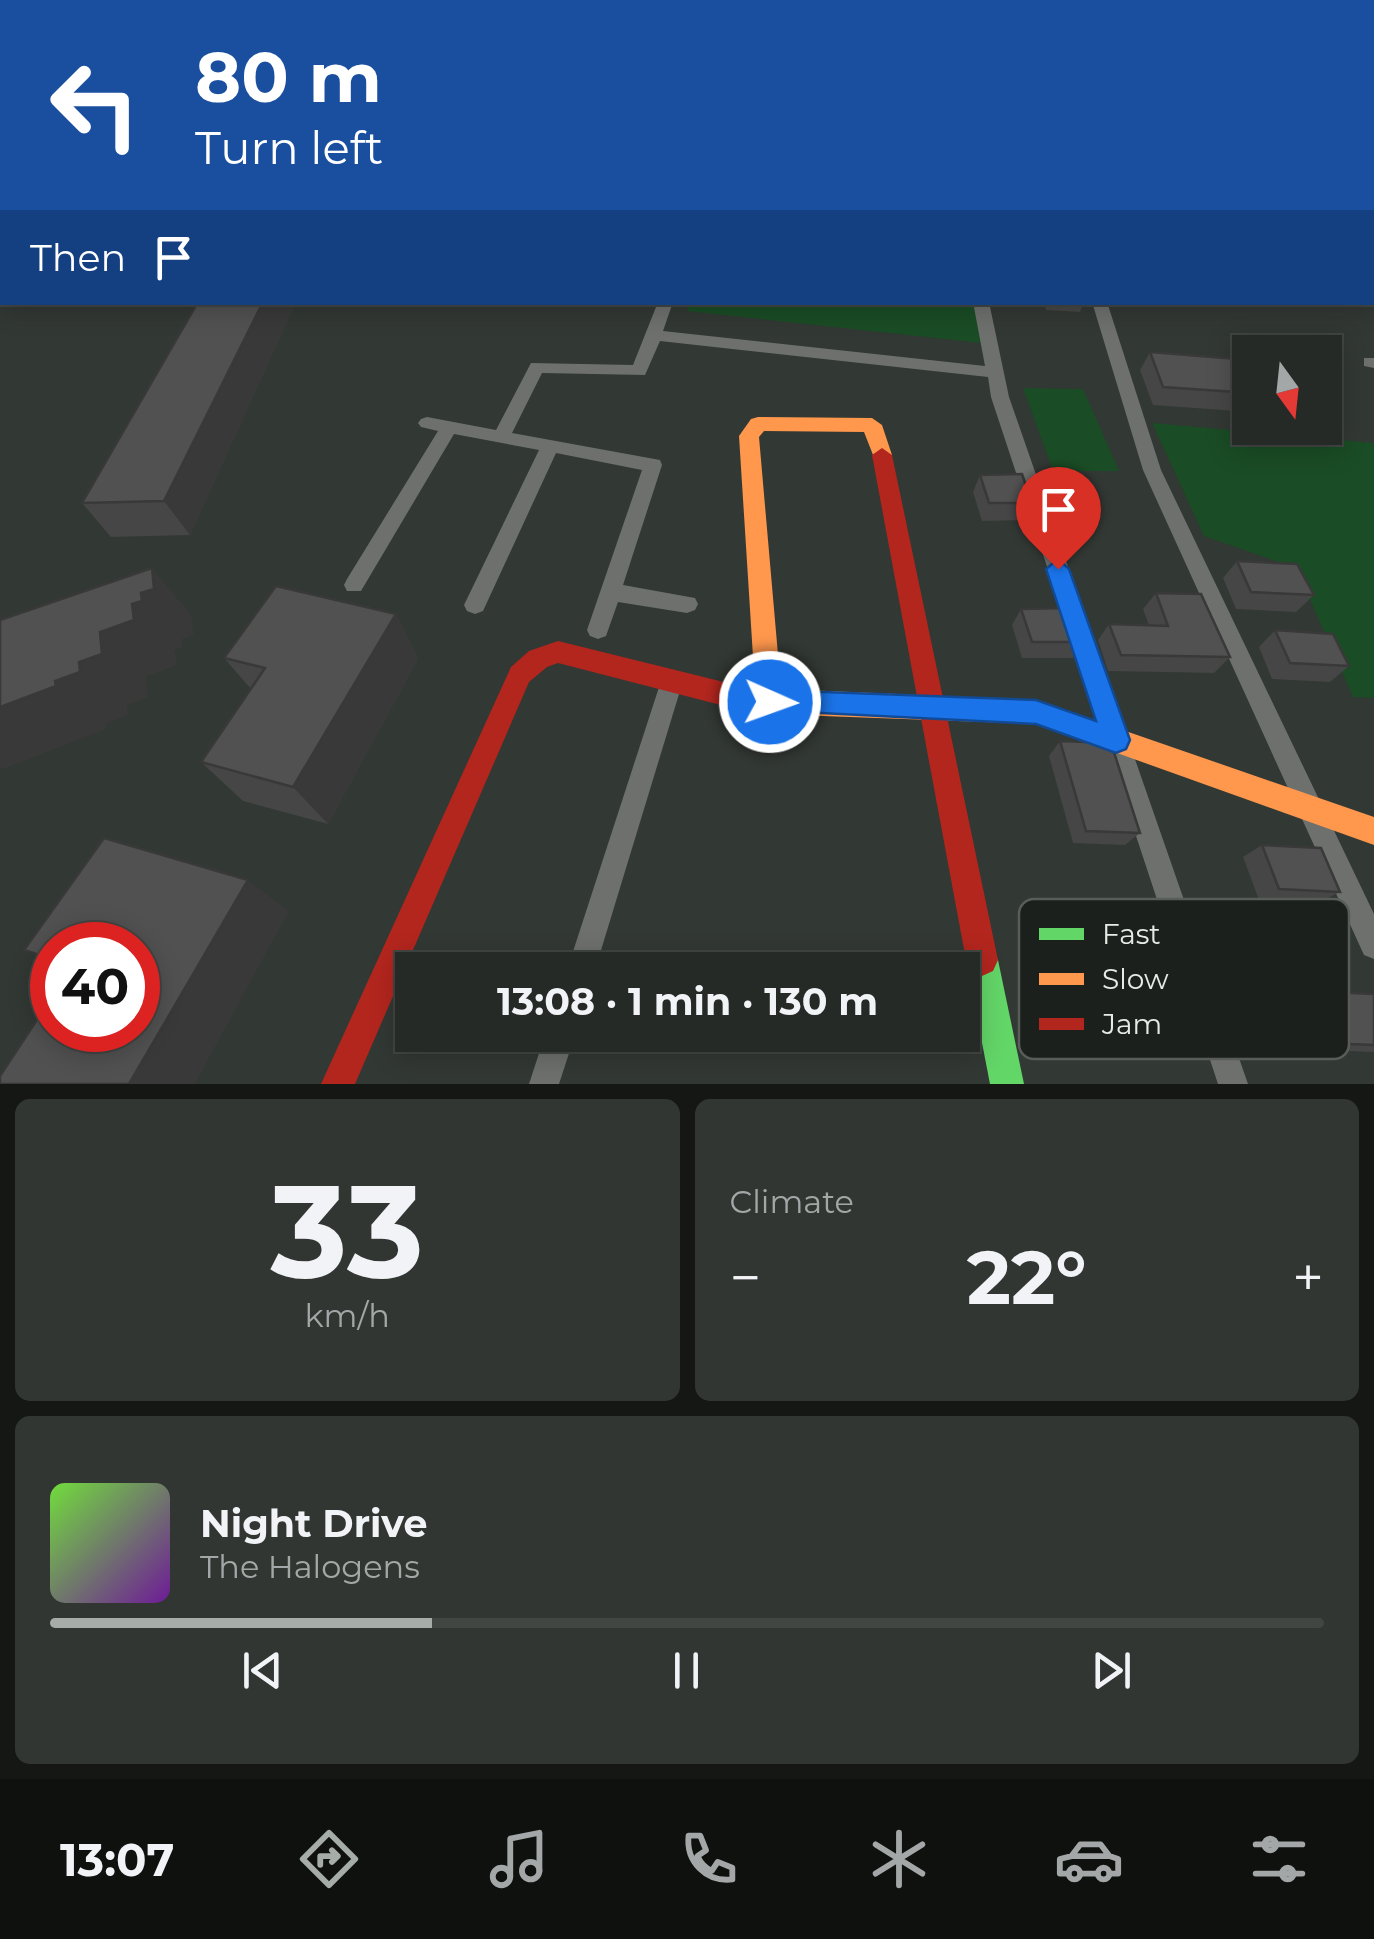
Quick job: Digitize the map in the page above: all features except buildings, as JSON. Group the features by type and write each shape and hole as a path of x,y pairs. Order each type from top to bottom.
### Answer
{"street":[{"path":"501,436 537,367 639,372 665,305"},
{"path":"982,305 995,372 1170,899"},
{"path":"1100,305 1152,470 1374,945"},
{"path":"654,335 995,372"},
{"path":"427,423 653,465 598,630"},
{"path":"770,702 749,436 758,424 872,425 878,436 935,708 1007,1084"},
{"path":"354,586 448,427"},
{"path":"475,605 550,446"},
{"path":"612,592 687,604"},
{"path":"338,1084 520,675 538,659 558,652 672,682 770,702 1036,712 1374,831"},
{"path":"587,952 672,682"},
{"path":"544,1084 554,1052"},
{"path":"1224,1059 1233,1084"}],"green space":[{"path":"689,305 973,305 982,343 687,311"},
{"path":"1023,388 1083,389 1119,471 1053,471"},
{"path":"1152,423 1232,430 1232,445 1342,445 1342,440 1374,443 1374,698 1353,697 1296,568 1204,536"}],"traffic: fast":[{"path":"982,960 1007,1084"}],"traffic: slow":[{"path":"769,702 749,436 758,424 872,425 882,455"},
{"path":"744,699 1036,712 1374,831"}],"traffic: jam":[{"path":"882,455 982,960"},
{"path":"338,1084 520,675 538,659 558,652 744,699"}],"route":[{"path":"770,702 1036,712 1116,740 1058,569"}]}
